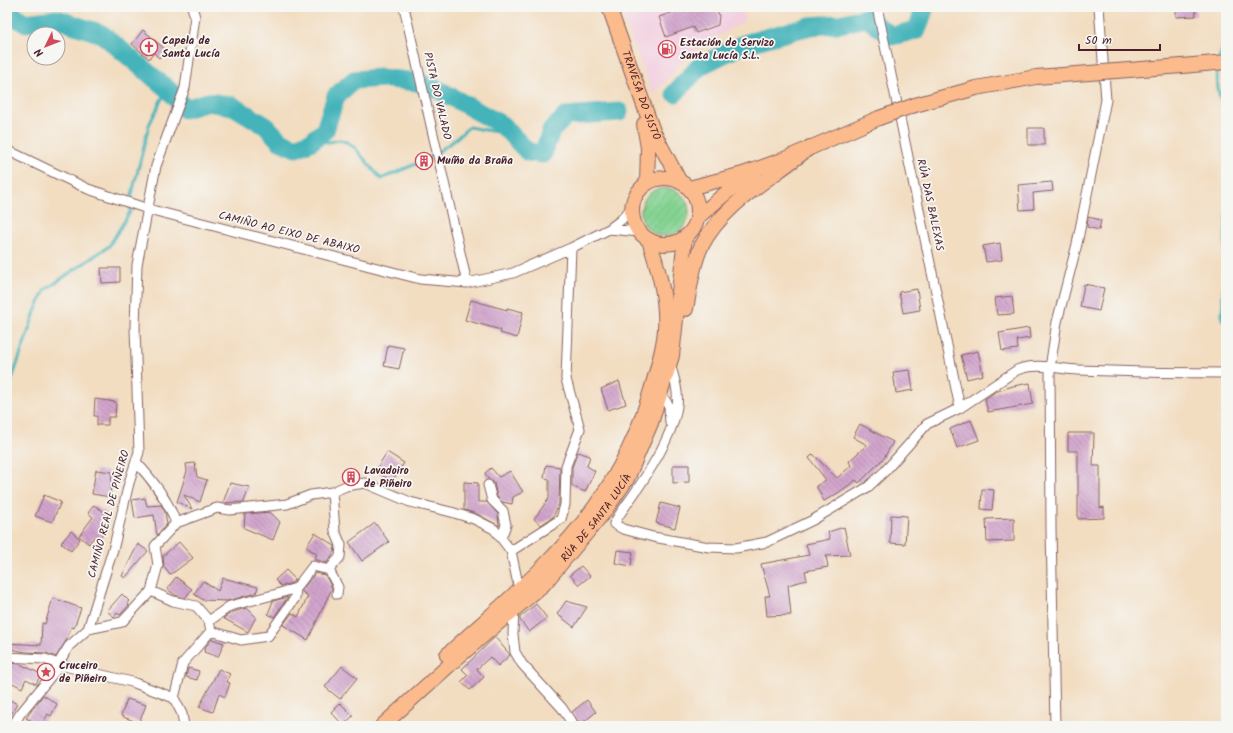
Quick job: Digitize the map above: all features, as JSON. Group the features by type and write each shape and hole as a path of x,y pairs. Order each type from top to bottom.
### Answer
{"highway":[{"name":"TRAVESA DO SISTO","path":"602,7 644,124 648,148 647,183"},
{"name":"TRAVESA DO SISTO","path":"609,7 653,131 684,185"},
{"path":"684,185 743,174 782,160 880,118 915,105 976,88 1036,77 1226,62"},
{"path":"673,344 682,324 700,249 712,230 730,209 810,147"},
{"path":"697,218 727,192 782,160"},
{"path":"669,178 684,185 696,202 697,218 693,229 677,242 667,244 644,236 632,216 632,207 640,190 647,183 658,179 669,178"},
{"name":"RÚA DE SANTA LUCÍA","path":"371,726 519,589 565,542 596,506 616,474 642,420 659,364 665,329 661,282 644,236"},
{"name":"RÚA DE SANTA LUCÍA","path":"382,726 456,659 544,584 604,512 627,479 651,423 670,364 685,237"}],"street":[{"name":"CAMIÑO REAL DE PIÑEIRO","path":"88,629 114,546 128,483 137,464 139,452 135,327 136,265 156,166 185,88 195,17 192,7"},
{"name":"PISTA DO VALADO","path":"404,7 467,283"},
{"path":"1055,726 1050,528 1050,368 1057,322 1077,244 1106,100 1099,7"},
{"name":"RÚA DAS BALEXAS","path":"878,11 886,42 960,408"},
{"name":"CAMIÑO AO EIXO DE ABAIXO","path":"7,150 88,189 137,206 420,279 467,283 513,273 571,248 609,229"},
{"path":"609,229 621,220 632,207"},
{"path":"609,229 644,236"},
{"path":"511,551 561,520 565,505 566,466 580,429 566,379 571,248"},
{"path":"581,523 591,517 603,505 614,490 640,439 661,390 667,351 665,329"},
{"path":"670,364 676,383 677,406 670,428 642,482 619,514 614,524 623,529 660,538 709,547 736,548 767,542 774,539 814,520 868,487 885,471 927,424 960,408 1017,370 1034,365 1050,368 1226,373"},
{"path":"661,390 669,406 670,428"},
{"path":"661,390 672,392 677,400"},
{"path":"137,464 152,481 172,511 176,523"},
{"path":"13,726 20,714 60,665 61,659 69,646 88,629 122,622 151,591 158,565 155,546 176,523 217,508 230,510 280,505 311,495 332,492 346,486 365,483 410,502 474,519 494,529 511,551 519,589"},
{"path":"488,485 492,500 503,511 506,525 501,538"},
{"path":"329,570 340,557 341,545 335,531 332,492"},
{"path":"211,631 241,640 268,636 295,598 296,588 313,566 329,570 338,587 337,594"},
{"path":"209,621 230,606 296,588"},
{"path":"151,591 173,601 196,606 209,621 211,631"},
{"path":"514,609 513,634 515,652 522,664 562,708 574,726"},
{"path":"184,726 182,714 174,698 183,663 211,631"},
{"path":"7,657 45,659 60,665 132,682 174,698"}],"shaded area":[{"name":"Estación de Servizo Santa Lucía S.L.","path":"620,7 743,7 744,22 712,39 685,58 653,95"}],"green space":[{"path":"665,188 674,190 682,195 687,203 689,212 687,221 682,229 674,234 665,236 656,234 648,229 643,221 641,212 643,203 648,195 656,190"}],"building":[{"path":"688,7 715,7 719,15 718,25 696,33 693,27 666,37 659,17"},
{"path":"1176,7 1195,7 1196,16 1176,17"},
{"name":"Capela de Santa Lucía","path":"143,30 166,50 159,58 154,53 149,59 132,44"},
{"path":"1028,128 1044,128 1044,145 1028,145"},
{"path":"1052,182 1053,191 1033,193 1034,209 1020,210 1018,185"},
{"path":"1088,217 1101,220 1099,230 1087,227"},
{"path":"1000,243 1002,260 986,262 983,246"},
{"path":"101,268 120,268 120,282 102,283"},
{"path":"1084,284 1104,288 1099,311 1080,307"},
{"path":"917,289 920,310 903,313 899,292"},
{"path":"1012,296 1014,314 997,315 995,298"},
{"path":"471,300 507,310 507,308 523,312 517,338 500,333 501,330 465,320"},
{"path":"1029,328 1030,338 1017,340 1018,349 1002,351 999,333"},
{"path":"388,345 404,348 399,369 384,366"},
{"path":"978,351 983,375 967,379 961,355"},
{"path":"910,370 913,390 896,393 893,372"},
{"path":"619,381 626,404 608,410 601,389"},
{"path":"1030,383 1033,404 988,412 985,399 995,392 1013,386"},
{"path":"95,399 116,402 115,417 108,417 108,425 97,425 97,416 94,416"},
{"path":"971,420 979,440 957,448 950,429"},
{"path":"860,424 893,442 884,458 859,483 856,480 824,501 816,486 826,480 809,458 813,454 837,478 851,466 849,461 867,445 853,437"},
{"path":"1068,433 1094,433 1093,466 1100,466 1100,508 1104,507 1104,518 1078,519 1078,451 1068,451"},
{"path":"387,452 404,463 392,481 375,471"},
{"path":"578,452 590,456 587,466 595,471 585,492 572,486 572,467"},
{"path":"195,463 197,477 207,480 200,502 184,495 192,509 177,502 187,471 186,464"},
{"path":"546,465 560,467 559,504 553,517 541,525 534,519 549,498 549,479 544,478"},
{"path":"673,465 689,465 689,482 673,483"},
{"path":"491,468 499,477 510,471 523,492 513,497 512,504 502,502 497,497 494,483 488,479 485,473"},
{"path":"96,470 112,472 110,497 92,494"},
{"path":"464,482 478,483 478,502 487,502 498,514 499,526 477,514 464,510"},
{"path":"230,483 249,487 244,502 223,503"},
{"path":"982,489 994,490 992,510 981,509"},
{"path":"44,495 61,502 52,522 35,516"},
{"path":"145,498 147,506 161,505 165,512 167,524 157,535 154,515 135,518 132,500"},
{"path":"661,503 680,508 675,528 656,523"},
{"path":"94,505 109,515 108,527 98,540 94,537 89,544 79,536 93,517 88,513"},
{"path":"270,512 280,522 273,540 244,528 245,514"},
{"path":"891,515 907,516 905,544 890,543"},
{"path":"1014,518 1014,541 987,542 986,519"},
{"path":"375,523 389,542 362,561 349,542"},
{"path":"844,527 850,555 826,556 828,567 805,571 807,580 788,585 791,615 767,616 765,596 770,596 761,564 809,555 806,544 830,539 828,532"},
{"path":"71,531 80,539 71,551 61,543"},
{"path":"315,533 335,546 334,552 327,563 314,559 317,554 306,547"},
{"path":"179,542 193,558 170,575 164,567 163,556"},
{"path":"138,544 148,551 125,578 122,576"},
{"path":"617,550 633,552 631,566 615,563"},
{"path":"581,566 590,576 579,585 570,575"},
{"path":"286,570 295,579 292,583 281,586 275,580"},
{"path":"315,573 325,575 332,588 308,640 283,625 292,613 298,617 308,596 302,592 302,590"},
{"path":"176,577 192,589 185,598 175,595 167,589"},
{"path":"223,578 258,587 256,593 227,601 203,600 194,594 203,581 218,591"},
{"path":"122,594 129,601 127,603 129,605 120,615 117,613 114,617 107,611"},
{"path":"288,597 274,617 268,614 273,601"},
{"path":"53,598 81,608 74,628 71,627 66,641 56,657 46,653 25,652 7,648 7,643 41,645 42,623 45,624"},
{"path":"566,601 587,607 574,627 557,614"},
{"path":"536,604 547,618 529,632 520,620 520,617"},
{"path":"247,608 256,617 248,632 223,618 233,612"},
{"path":"495,637 510,655 498,666 490,657 477,669 484,677 470,690 461,682 468,675 462,669"},
{"path":"212,639 224,643 218,657 204,652 206,646"},
{"path":"10,663 20,664 41,674 36,684 26,679 22,688 7,680 7,669"},
{"path":"342,666 357,678 340,699 325,687"},
{"path":"188,668 199,671 197,680 186,677"},
{"path":"219,669 230,674 227,682 230,683 225,697 219,694 213,712 199,707"},
{"path":"43,695 57,704 51,716 48,714 41,726 26,718"},
{"path":"7,698 17,704 7,722"},
{"path":"127,699 146,705 139,723 121,716"},
{"path":"587,700 596,712 580,725 572,712"},
{"path":"340,703 353,716 343,725 331,712"}],"waterway":[{"path":"675,93 700,66 744,44 810,26 839,24 866,18 892,36 917,30 925,7"},
{"path":"7,11 25,23 57,19 102,34 171,92 185,109 208,102 233,106 266,126 280,141 296,148 312,141 325,130 336,96 354,80 381,78 417,82 439,90 502,125 528,152 543,154 551,131 566,116 619,112"},
{"path":"1219,59 1226,38"},
{"path":"1218,67 1218,91 1226,113"},
{"path":"7,383 12,379 36,309 45,290 109,246 130,212 131,198 149,125 167,88"},
{"path":"427,159 452,142 469,127 512,135"},
{"path":"312,141 329,142 340,140 347,142 355,148 381,179 418,163"},
{"path":"1226,217 1222,319 1226,323"}],"place":[{"name":"Capela de Santa Lucía","path":"149,47"},
{"name":"Estación de Servizo Santa Lucía S.L.","path":"667,49"},
{"name":"Muíño da Braña","path":"424,161"},
{"name":"Lavadoiro de Piñeiro","path":"351,477"},
{"name":"Cruceiro de Piñeiro","path":"46,672"}]}
